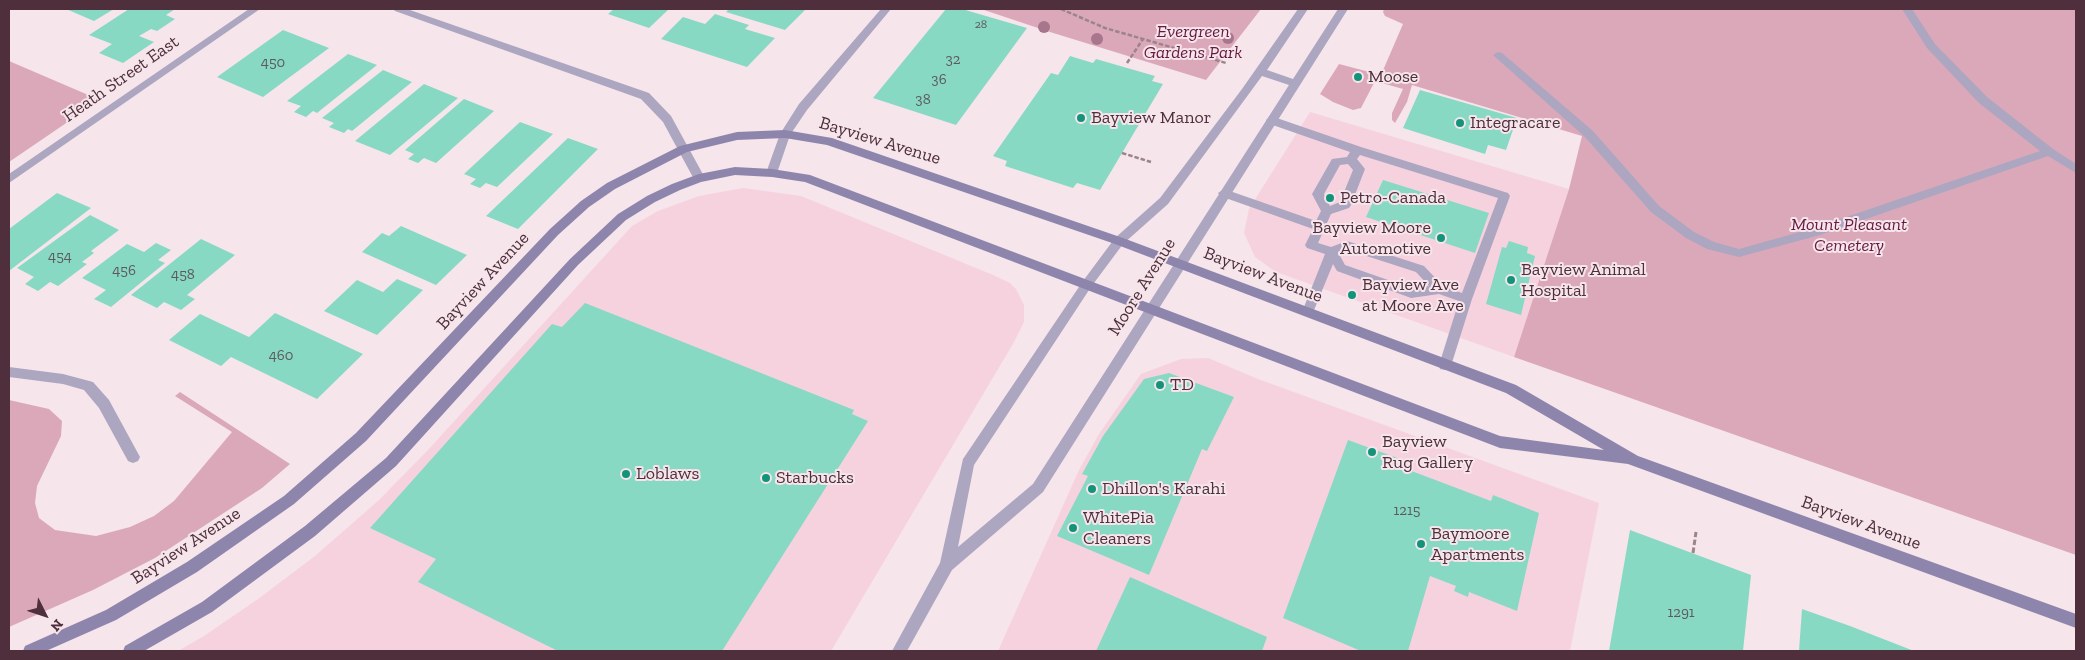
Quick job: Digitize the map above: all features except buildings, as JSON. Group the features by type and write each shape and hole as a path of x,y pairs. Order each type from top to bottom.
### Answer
{"main road":[{"name":"Bayview Avenue","path":"30,651 111,614 192,567 289,500 361,437 547,239 585,204 611,186 684,149 737,136 785,134 828,141 1119,240 1511,389 1633,460 2076,620"},
{"name":"Bayview Avenue","path":"130,651 207,607 310,531 391,462 574,262 622,217 651,199 699,178 735,171 772,173 806,178 958,234 1500,442 1633,460"}],"street":[{"name":"Heath Street East","path":"9,179 255,9"},
{"path":"398,9 645,96 667,119 699,178"},
{"path":"772,173 785,134 803,106 886,9"},
{"name":"Moore Avenue","path":"899,651 947,565 968,463 1086,284 1119,240 1164,201 1260,71 1303,9"},
{"name":"Moore Avenue","path":"947,565 1038,488 1224,193 1343,9"},
{"path":"1907,9 1932,46 1983,100 2048,152 2076,169"},
{"path":"1498,55 1589,134 1655,209 1690,234 1711,246 1740,254 1816,232 2048,152"},
{"path":"1260,71 1295,83"},
{"path":"1271,120 1354,155 1504,196 1444,365"},
{"path":"1354,155 1359,169 1345,205 1327,211 1312,244 1332,252 1341,268 1411,293 1439,289"},
{"path":"1327,211 1318,194 1336,162 1354,155"},
{"path":"1224,193 1320,227"},
{"path":"1308,312 1332,252 1347,245 1420,269 1439,289 1466,300"},
{"path":"9,372 63,379 88,386 104,404 133,457"}],"path":[{"path":"1061,9 1094,24 1226,63"},
{"path":"1127,63 1143,39"},
{"path":"1122,153 1151,162"},
{"path":"1693,554 1696,532"}],"shaded area":[{"path":"1310,112 1569,189 1514,357 1276,272 1255,257 1244,233 1249,209"},
{"path":"743,188 801,196 993,275 1010,283 1016,289 1024,305 1024,322 1014,342 831,651 178,651 204,636 258,599 315,556 379,500 428,450 632,226 658,211 699,196"},
{"path":"1208,358 1258,379 1599,503 1570,651 998,651 1079,470 1099,434 1141,374 1181,359"}],"green space":[{"name":"Evergreen Gardens Park","path":"981,9 1261,9 1206,80"},
{"name":"Mount Pleasant Cemetery","path":"1384,9 2076,9 2076,555 1514,357 1569,189 1582,136 1412,85 1407,102 1395,123 1392,120 1392,113 1403,89 1375,81 1361,108 1353,110 1333,102 1320,94 1339,64 1381,75 1403,24 1385,16"},
{"path":"9,61 100,100 9,162"},
{"path":"180,392 290,464 262,488 155,558 93,590 9,627 9,400 49,409 62,421 61,436 37,486 35,503 39,518 55,530 96,536 130,527 154,516 174,501 232,432 175,396"}],"place":[{"name":"Moose","path":"1358,77"},
{"name":"Bayview Manor","path":"1081,118"},
{"name":"Integracare","path":"1460,123"},
{"name":"Petro-Canada","path":"1330,198"},
{"name":"Bayview Moore Automotive","path":"1441,238"},
{"name":"Bayview Animal Hospital","path":"1511,280"},
{"name":"Bayview Ave at Moore Ave","path":"1352,295"},
{"name":"TD","path":"1160,385"},
{"name":"Bayview Rug Gallery","path":"1372,452"},
{"name":"Loblaws","path":"626,474"},
{"name":"Starbucks","path":"766,478"},
{"name":"Dhillon's Karahi","path":"1092,489"},
{"name":"WhitePia Cleaners","path":"1073,528"},
{"name":"Baymoore Apartments","path":"1421,544"}]}
